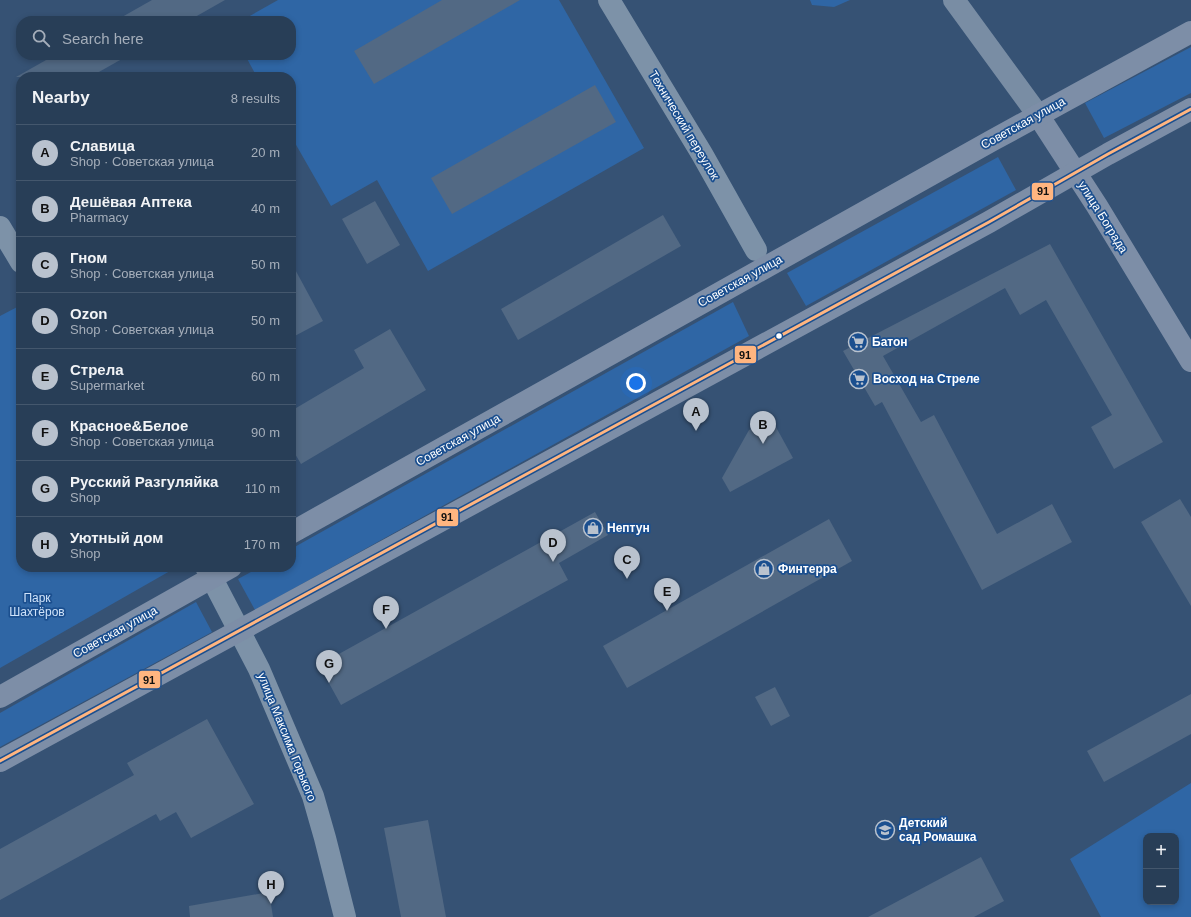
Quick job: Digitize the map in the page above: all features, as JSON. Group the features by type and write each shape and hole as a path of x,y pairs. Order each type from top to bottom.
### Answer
{"main road":[{"name":"улица Бограда","path":"954,0 1038,115 1075,172 1191,361"},
{"name":"Советская улица","path":"296,530 1038,115 1191,32"},
{"path":"0,761 989,222 1075,172 1191,110"},
{"name":"Советская улица","path":"0,697 213,572"}],"street":[{"name":"Технический переулок","path":"609,0 702,154 756,250"},
{"path":"0,227 16,254"},
{"name":"улица Максима Горького","path":"217,572 240,631 259,669 313,796 345,917"}],"green space":[{"path":"278,0 559,0 644,148 428,271 377,180 331,206 296,145 296,72 254,72 248,60 296,60 296,16 250,16"},
{"path":"810,0 850,0 834,7 812,5"},
{"path":"1191,47 1191,93 1104,138 1085,103"},
{"path":"998,157 1016,190 806,306 787,273"},
{"path":"733,302 749,336 255,610 238,579 251,572 296,572 296,546"},
{"name":"Парк Шахтёров","path":"16,308 16,572 168,572 0,668 0,316"},
{"path":"196,602 212,632 0,747 0,713"},
{"path":"1191,783 1191,917 1101,917 1070,859"}],"building":[{"path":"152,0 225,0 197,16 124,16"},
{"path":"442,0 520,0 374,84 354,51"},
{"path":"46,60 120,60 99,72 25,72"},
{"path":"595,85 616,122 452,214 431,178"},
{"path":"375,201 400,245 367,264 342,219"},
{"path":"663,215 681,246 518,340 501,309"},
{"path":"1050,244 1163,442 1114,469 1091,427 1112,415 1046,300 1020,315 1005,288 883,356 921,422 934,415 997,534 1052,504 1072,542 982,590 882,402 875,406 843,351"},
{"path":"296,271 323,321 296,335"},
{"path":"390,329 426,390 301,464 296,456 296,408 364,368 354,350"},
{"path":"771,418 793,458 730,492 722,478 749,430"},
{"path":"1180,499 1191,517 1191,606 1141,522"},
{"path":"595,512 608,535 559,563 568,580 341,705 319,665"},
{"path":"829,519 852,561 627,688 603,646"},
{"path":"775,687 790,716 771,726 755,697"},
{"path":"1191,694 1191,734 1104,782 1087,751"},
{"path":"207,719 254,804 191,838 176,812 160,821 156,814 0,900 0,849 134,775 127,763"},
{"path":"428,820 446,917 401,917 384,828"},
{"path":"981,857 1004,901 974,917 868,917"},
{"path":"269,892 273,917 190,917 189,906"}],"transit line":[{"name":"91","path":"0,761 989,222 1108,154 1191,109"}],"place":[{"name":"Батон","path":"858,342"},
{"name":"Восход на Стреле","path":"859,379"},
{"name":"Славица","path":"696,431"},
{"name":"Дешёвая Аптека","path":"763,444"},
{"name":"Нептун","path":"593,528"},
{"name":"Ozon","path":"553,562"},
{"name":"Финтерра","path":"764,569"},
{"name":"Гном","path":"627,579"},
{"name":"Стрела","path":"667,611"},
{"name":"Красное&Белое","path":"386,629"},
{"name":"Русский Разгуляйка","path":"329,683"},
{"name":"Детский сад Ромашка","path":"885,830"},
{"name":"Уютный дом","path":"271,904"}]}
